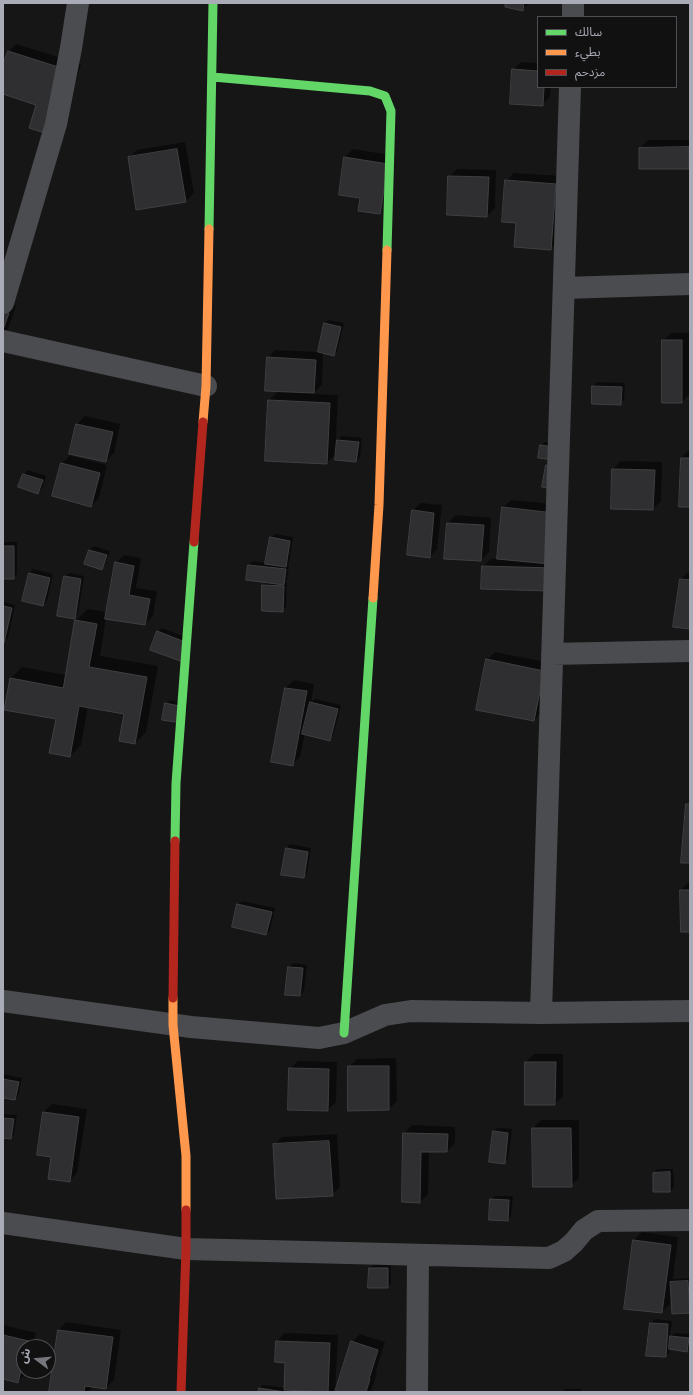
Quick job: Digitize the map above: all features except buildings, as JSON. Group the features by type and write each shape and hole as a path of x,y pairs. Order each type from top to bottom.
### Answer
{"street":[{"path":"3,303 56,124 78,3"},
{"path":"181,1392 186,1249 186,1156 173,1024 176,782 206,386 213,77 213,3"},
{"path":"573,3 573,16"},
{"path":"213,77 370,91 385,96 391,111 391,152 379,505 344,1033"},
{"path":"541,1013 570,88"},
{"path":"564,288 690,284"},
{"path":"3,341 206,386"},
{"path":"552,654 690,652"},
{"path":"3,1001 173,1024 319,1038 344,1033 385,1015 411,1011 541,1013 690,1011"},
{"path":"3,1223 186,1249 549,1258 564,1251 584,1230 598,1221 690,1220"},
{"path":"417,1392 418,1255"}],"traffic: fast":[{"path":"209,229 213,3"},
{"path":"213,77 370,91 385,96 391,111 387,250"},
{"path":"175,841 176,783 194,542"},
{"path":"344,1033 373,598"}],"traffic: slow":[{"path":"203,422 206,386 209,229"},
{"path":"373,598 379,505 387,250"},
{"path":"173,998 173,1025 186,1156 186,1210"}],"traffic: jam":[{"path":"194,542 203,422"},
{"path":"173,998 175,841"},
{"path":"181,1392 186,1210"}]}
